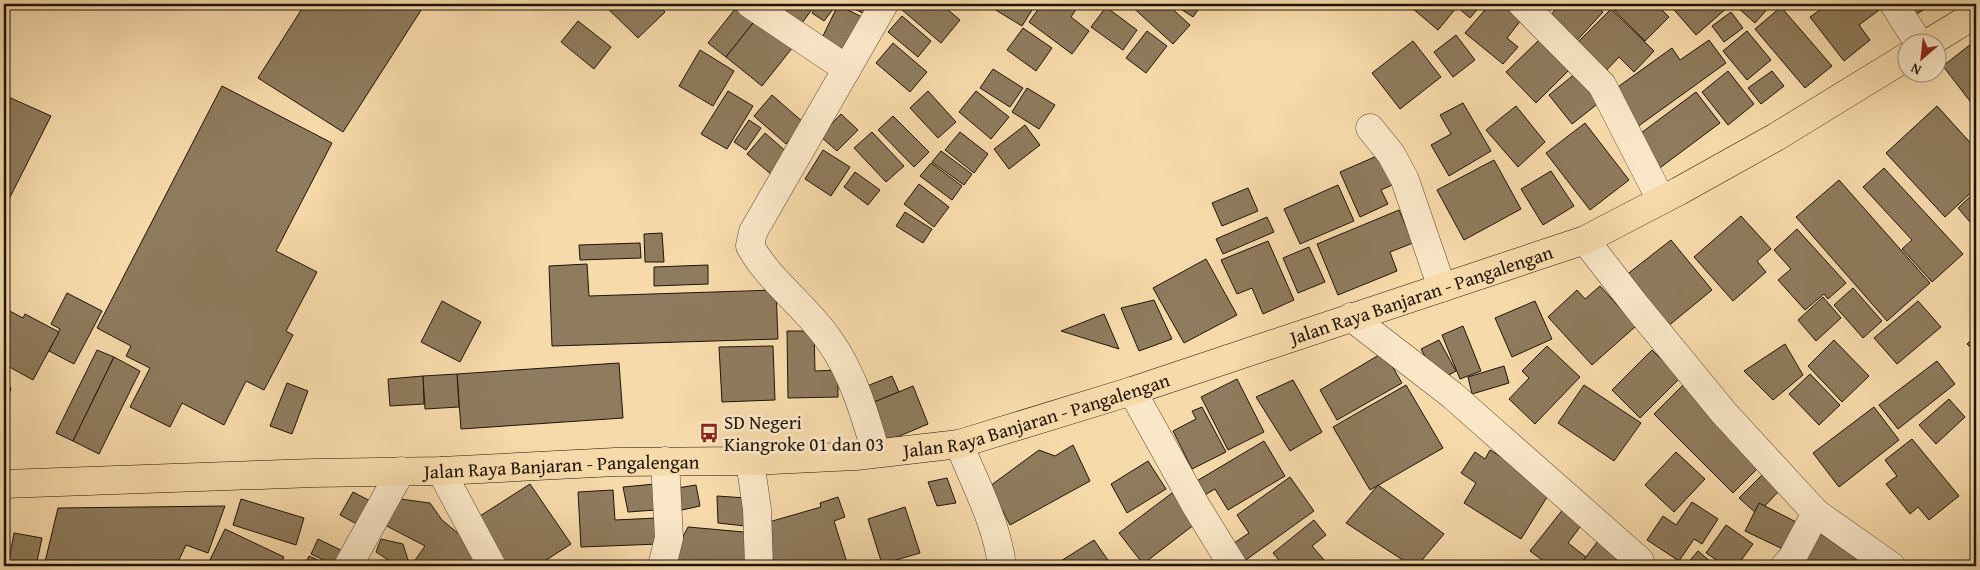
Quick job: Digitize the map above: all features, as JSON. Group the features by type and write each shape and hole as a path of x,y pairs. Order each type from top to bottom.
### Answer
{"main road":[{"path":"1946,32 1976,14"},
{"name":"Jalan Raya Banjaran - Pangalengan","path":"4,484 441,471 665,461 750,461 856,456 958,444 1132,391 1585,240 1776,137 1898,62"}],"street":[{"path":"750,4 847,69"},
{"path":"876,453 863,408 850,378 829,340 759,262 750,246 758,223 884,4"},
{"path":"1522,4 1602,85 1661,200"},
{"path":"1894,4 1912,32"},
{"path":"1370,128 1391,154 1405,180 1442,288"},
{"path":"1585,240 1724,413 1816,513 1891,566"},
{"path":"1352,317 1452,395 1640,561 1641,566"},
{"path":"1132,391 1196,506 1233,566"},
{"path":"958,444 986,510 1001,555 1002,566"},
{"path":"662,566 669,538 665,461"},
{"path":"750,461 757,509 760,566"},
{"path":"348,566 401,471"},
{"path":"441,471 492,566"},
{"path":"1785,566 1792,558 1816,513"}],"building":[{"path":"305,4 425,4 343,132 258,78"},
{"path":"603,4 657,4 665,12 638,38"},
{"path":"739,4 757,18 726,57 708,43"},
{"path":"783,4 816,4 799,27 777,11"},
{"path":"818,4 837,4 824,21 812,13"},
{"path":"844,4 878,4 871,17"},
{"path":"895,4 941,4 960,20 941,43"},
{"path":"997,4 1023,4 1032,10 1022,26 994,9"},
{"path":"1042,4 1079,5 1071,17 1089,31 1072,54 1029,22"},
{"path":"1129,4 1167,4 1190,25 1173,44"},
{"path":"1173,4 1202,4 1193,17"},
{"path":"1416,4 1482,4 1470,18 1457,7 1438,30 1412,8"},
{"path":"1490,4 1502,4 1521,20 1507,38 1518,47 1503,64 1465,33"},
{"path":"1561,4 1594,4 1603,12 1571,47 1544,22"},
{"path":"1616,4 1656,4 1669,17 1645,41 1612,8"},
{"path":"1669,4 1726,4 1728,7 1696,35"},
{"path":"1740,4 1765,4 1769,7 1755,23 1737,7"},
{"path":"1828,4 1886,5 1859,25 1870,40 1844,61 1810,17"},
{"path":"1908,4 1933,4 1915,15"},
{"path":"838,5 868,20 852,54 821,40"},
{"path":"1106,7 1137,30 1123,50 1091,27"},
{"path":"1781,7 1832,66 1805,88 1755,29"},
{"path":"1611,9 1654,51 1634,72 1619,57 1600,77 1571,49"},
{"path":"1731,12 1743,28 1724,42 1712,26"},
{"path":"902,16 931,41 918,57 888,32"},
{"path":"757,18 793,47 762,86 726,57"},
{"path":"578,21 611,47 594,69 561,42"},
{"path":"1023,28 1052,48 1036,71 1007,50"},
{"path":"1147,31 1167,46 1146,73 1126,58"},
{"path":"1747,31 1771,60 1747,80 1723,51"},
{"path":"1456,35 1475,60 1453,77 1434,52"},
{"path":"1539,40 1569,70 1536,103 1506,72"},
{"path":"1709,40 1726,63 1633,130 1608,94 1672,48 1680,60"},
{"path":"1413,41 1441,77 1400,109 1372,73"},
{"path":"893,43 927,72 910,92 876,63"},
{"path":"1971,44 1976,50 1976,109 1948,73 1948,62"},
{"path":"700,50 734,71 713,106 679,86"},
{"path":"993,69 1023,88 1010,107 980,88"},
{"path":"1728,71 1754,104 1728,125 1702,92"},
{"path":"1772,71 1784,86 1761,104 1748,88"},
{"path":"1576,73 1600,102 1572,124 1549,95"},
{"path":"222,86 332,143 276,251 317,272 286,331 293,335 264,390 246,381 224,425 182,403 170,427 130,407 150,368 126,356 131,346 97,328"},
{"path":"1027,88 1055,105 1039,129 1012,112"},
{"path":"728,91 753,106 727,149 701,134"},
{"path":"928,91 956,122 938,138 910,108"},
{"path":"976,91 1009,117 991,139 959,112"},
{"path":"1696,92 1720,123 1657,170 1633,139"},
{"path":"4,95 51,116 4,209"},
{"path":"772,95 804,123 786,144 754,116"},
{"path":"1463,103 1491,151 1449,176 1431,145 1451,134 1440,115"},
{"path":"1516,106 1545,142 1518,167 1486,130"},
{"path":"1937,106 1976,149 1976,188 1945,217 1886,153"},
{"path":"841,114 858,130 837,151 820,136"},
{"path":"893,116 929,152 914,167 878,130"},
{"path":"749,120 761,128 746,150 734,142"},
{"path":"1585,123 1629,180 1590,210 1546,153"},
{"path":"1025,125 1040,145 1009,169 994,149"},
{"path":"872,132 904,166 886,182 854,148"},
{"path":"960,132 988,154 974,173 945,150"},
{"path":"765,133 789,154 772,175 747,154"},
{"path":"823,150 850,167 831,196 805,179"},
{"path":"941,151 972,174 964,185 932,162"},
{"path":"1386,152 1399,182 1381,190 1388,204 1360,217 1340,172"},
{"path":"1494,160 1521,209 1464,240 1437,190"},
{"path":"931,163 962,186 952,200 920,176"},
{"path":"1884,168 1963,254 1932,282 1902,249 1912,240 1863,187"},
{"path":"1551,171 1574,206 1543,225 1521,189"},
{"path":"855,172 880,190 868,205 844,187"},
{"path":"1839,180 1930,283 1887,321 1796,217"},
{"path":"919,184 949,207 934,227 904,204"},
{"path":"1338,185 1354,221 1300,244 1284,209"},
{"path":"1248,188 1258,211 1222,226 1212,203"},
{"path":"1976,191 1976,229 1958,208"},
{"path":"1399,210 1413,243 1390,252 1397,271 1338,295 1317,244"},
{"path":"905,212 932,229 923,243 896,226"},
{"path":"1741,216 1771,249 1757,261 1766,272 1733,301 1694,257"},
{"path":"1267,217 1274,232 1223,254 1216,239"},
{"path":"1797,229 1846,283 1828,299 1824,294 1805,310 1778,280 1791,269 1774,250"},
{"path":"662,233 664,262 645,262 644,234"},
{"path":"1671,240 1712,290 1667,327 1625,276"},
{"path":"1268,241 1294,300 1263,314 1252,288 1237,294 1221,260"},
{"path":"640,243 641,258 580,260 579,245"},
{"path":"1309,247 1325,282 1298,293 1283,258"},
{"path":"1206,259 1237,315 1184,343 1153,288"},
{"path":"587,264 589,296 776,290 778,339 552,346 549,266"},
{"path":"708,265 708,284 654,286 654,267"},
{"path":"1600,286 1636,326 1592,365 1548,317 1577,290 1585,299"},
{"path":"1853,288 1882,321 1863,338 1834,305"},
{"path":"67,293 102,311 74,364 49,351 60,329 51,324"},
{"path":"1823,297 1841,318 1816,341 1798,320"},
{"path":"1154,300 1172,339 1139,351 1121,308"},
{"path":"442,301 481,322 460,362 421,342"},
{"path":"1535,301 1552,339 1512,357 1495,318"},
{"path":"1918,301 1941,327 1897,364 1874,338"},
{"path":"4,308 23,318 25,314 59,332 33,380 4,364 4,356 7,349 4,347"},
{"path":"1104,314 1119,349 1061,331"},
{"path":"1463,326 1481,371 1460,379 1442,335"},
{"path":"787,331 814,331 815,371 838,370 838,397 788,398"},
{"path":"1976,335 1976,353 1967,344"},
{"path":"1439,340 1456,371 1438,381 1421,349"},
{"path":"1834,340 1869,376 1842,402 1808,366"},
{"path":"1785,344 1803,375 1773,400 1744,371"},
{"path":"773,346 775,400 722,402 719,347"},
{"path":"1547,346 1580,377 1535,424 1509,399 1529,378 1522,371"},
{"path":"97,350 114,357 73,441 56,433"},
{"path":"1652,350 1680,378 1640,418 1612,390"},
{"path":"1384,352 1402,383 1337,420 1320,390"},
{"path":"114,357 140,371 99,454 73,441"},
{"path":"1937,361 1955,384 1898,429 1879,405"},
{"path":"619,363 623,418 461,429 457,374"},
{"path":"1504,366 1509,383 1472,394 1468,377"},
{"path":"457,374 459,407 425,409 423,376"},
{"path":"1810,374 1840,405 1819,425 1789,394"},
{"path":"423,376 424,404 390,406 388,379"},
{"path":"892,376 899,392 869,404 862,388"},
{"path":"1237,379 1264,432 1228,450 1201,397"},
{"path":"1293,380 1322,432 1290,451 1256,397"},
{"path":"287,383 308,391 292,434 270,426"},
{"path":"1685,383 1765,461 1733,493 1654,414"},
{"path":"1406,385 1443,448 1370,490 1333,427"},
{"path":"1584,385 1641,423 1614,461 1558,423"},
{"path":"4,386 11,388 4,413"},
{"path":"913,386 928,424 883,443 867,405"},
{"path":"1949,399 1965,417 1936,444 1919,425"},
{"path":"1202,407 1226,452 1192,469 1173,431 1196,419 1192,411"},
{"path":"1874,407 1899,440 1839,487 1813,453"},
{"path":"1912,439 1959,496 1929,520 1918,507 1910,514 1886,484 1897,476 1885,460"},
{"path":"1264,441 1285,476 1228,510 1215,489 1203,496 1195,482"},
{"path":"1073,445 1090,481 1010,525 990,486 1039,450 1055,456"},
{"path":"1490,450 1552,489 1521,539 1464,503 1476,483 1461,473 1475,452 1485,459"},
{"path":"1676,452 1705,479 1674,512 1645,485"},
{"path":"1148,461 1166,489 1127,513 1111,484"},
{"path":"1764,473 1781,489 1757,514 1739,498"},
{"path":"1290,477 1314,511 1243,562 1231,545 1249,533 1237,515"},
{"path":"947,478 956,503 937,506 928,482"},
{"path":"530,484 571,544 537,566 498,566 469,523"},
{"path":"655,484 656,510 628,512 623,487"},
{"path":"696,485 700,506 673,512 671,489"},
{"path":"1378,485 1444,534 1417,566 1412,566 1346,523"},
{"path":"613,490 615,520 657,518 659,544 581,547 578,492"},
{"path":"353,492 378,505 366,529 340,515"},
{"path":"1172,493 1195,524 1143,564 1119,533"},
{"path":"717,496 746,498 745,526 718,523"},
{"path":"838,497 845,517 834,521 848,566 775,566 762,524 821,507 820,503"},
{"path":"393,498 430,503 442,520 477,549 487,566 411,566 425,546 383,524"},
{"path":"241,499 304,518 296,545 233,525"},
{"path":"1692,502 1718,519 1702,544 1694,539 1679,561 1647,540 1663,516 1676,525"},
{"path":"1759,503 1800,524 1787,551 1745,531"},
{"path":"225,506 208,553 186,545 176,566 44,566 58,508"},
{"path":"905,507 920,553 882,564 868,519"},
{"path":"1564,508 1583,523 1568,543 1586,557 1579,566 1550,566 1530,551"},
{"path":"1314,520 1326,535 1312,546 1325,561 1318,566 1284,566 1273,553"},
{"path":"1726,525 1753,544 1737,566 1726,566 1706,553"},
{"path":"688,527 755,533 752,566 668,566"},
{"path":"225,529 284,557 279,566 207,566"},
{"path":"14,533 42,538 36,566 8,566"},
{"path":"1821,534 1867,566 1798,566"},
{"path":"1601,537 1636,566 1579,566"},
{"path":"318,539 349,554 336,566 311,554"},
{"path":"381,539 403,544 409,563 405,566 397,566 376,552"},
{"path":"1094,540 1110,563 1105,566 1053,566"},
{"path":"1698,551 1716,566 1685,566"},
{"path":"309,556 331,566 304,566"}],"place":[{"name":"SD Negeri Kiangroke 01 dan 03","path":"709,433"}]}
